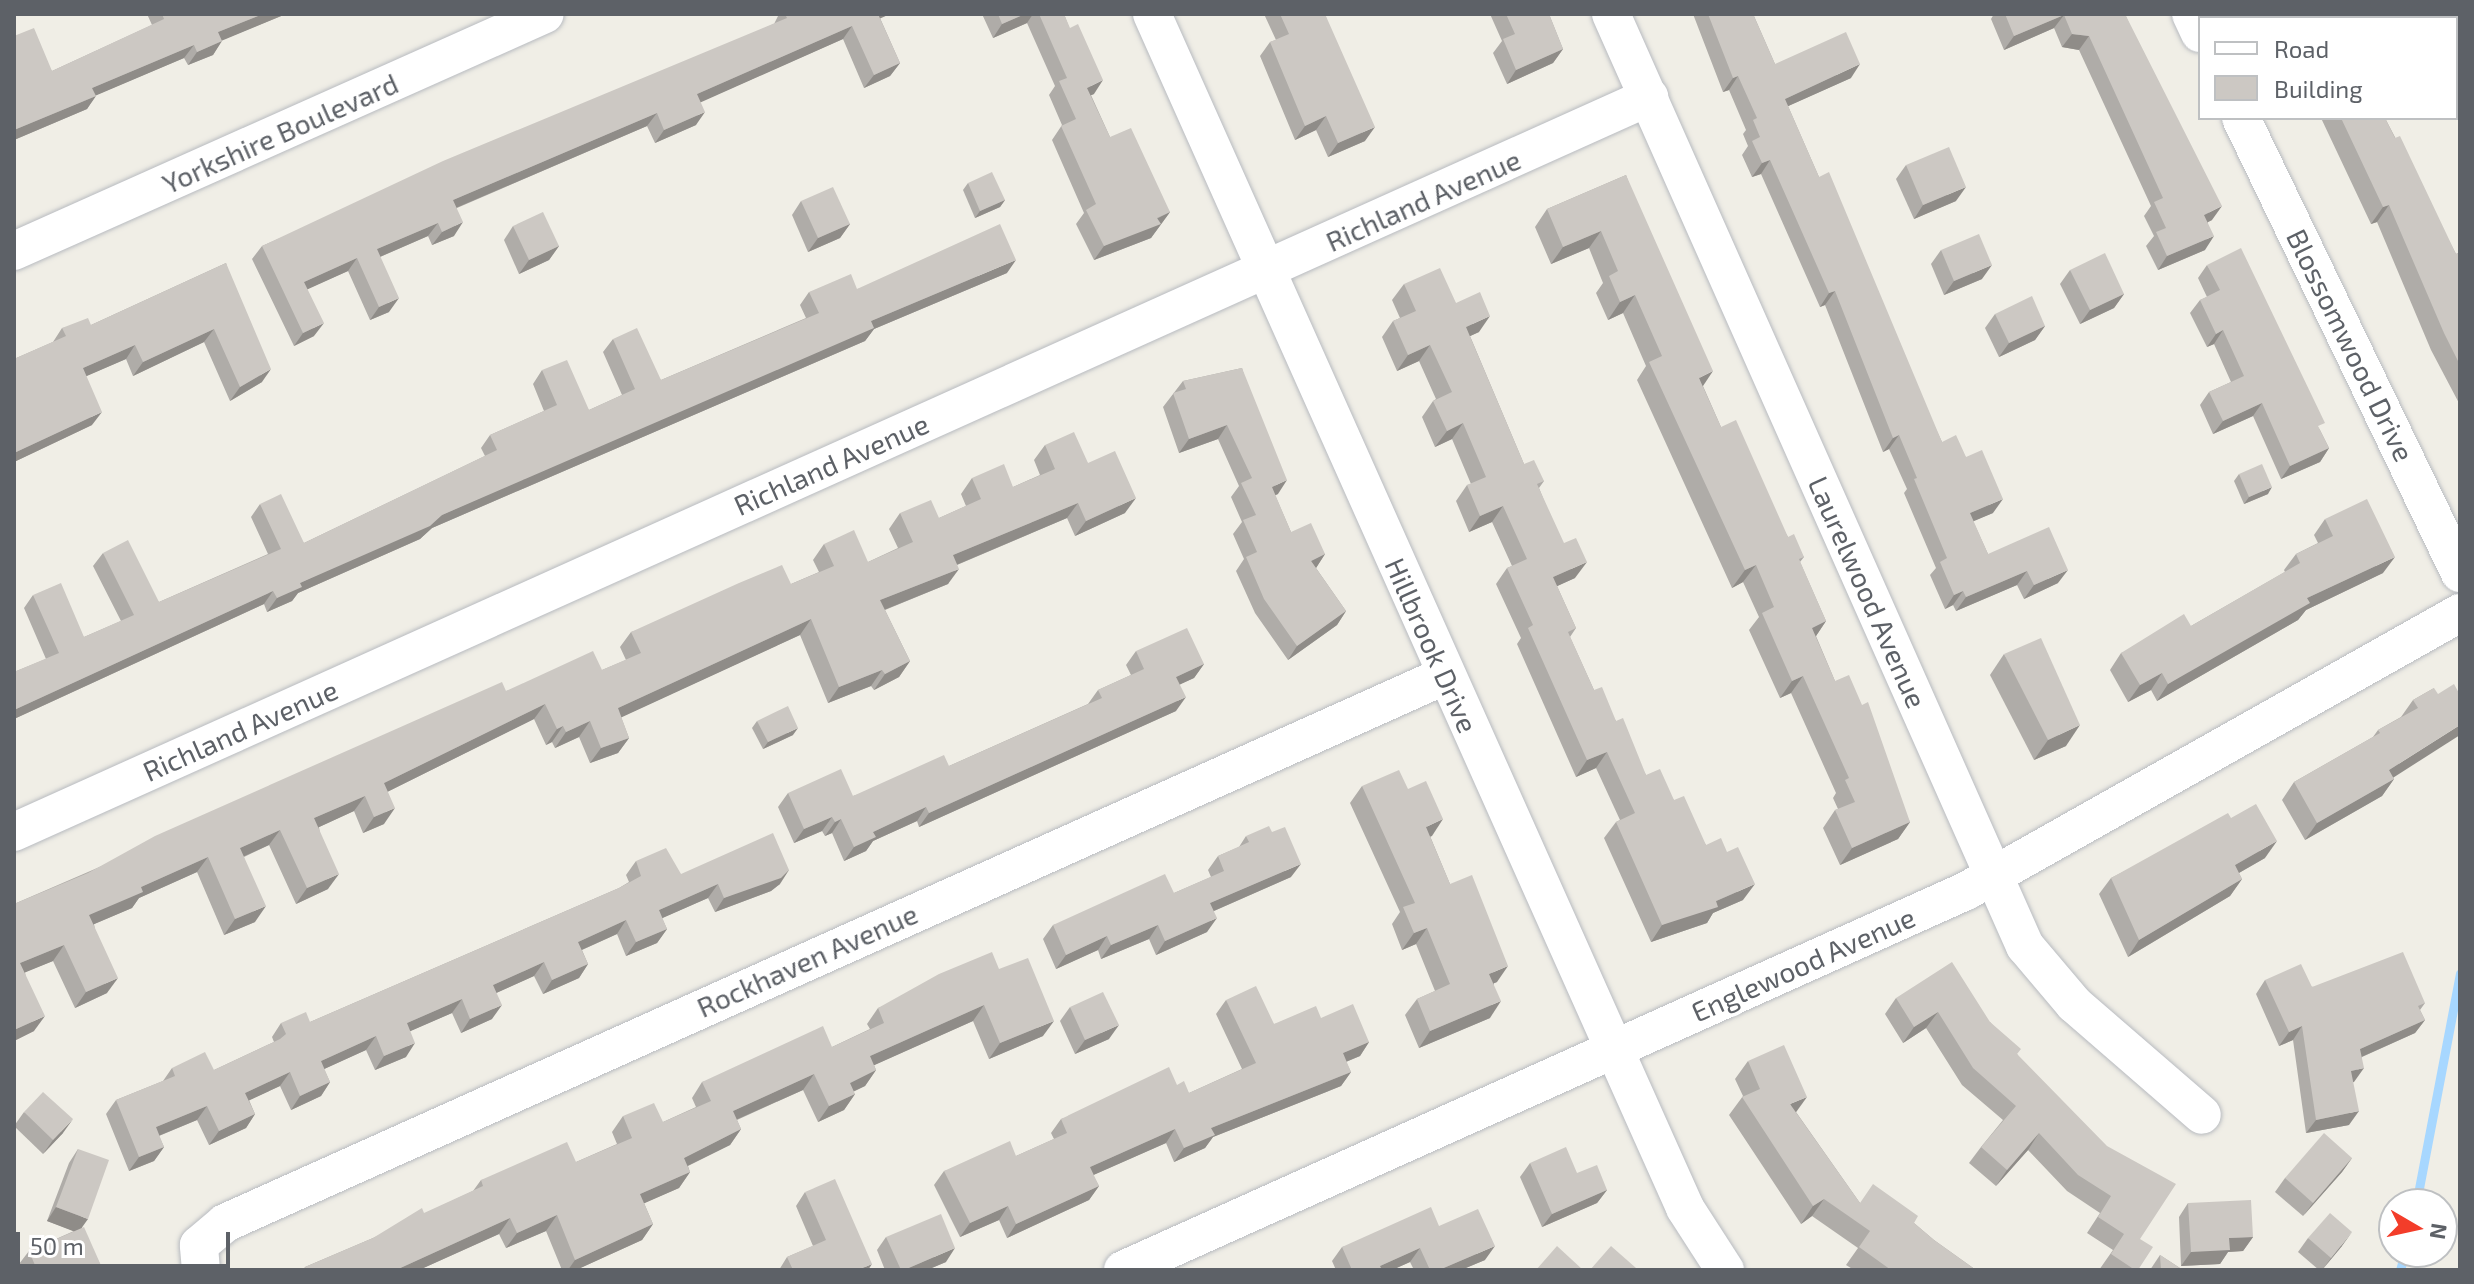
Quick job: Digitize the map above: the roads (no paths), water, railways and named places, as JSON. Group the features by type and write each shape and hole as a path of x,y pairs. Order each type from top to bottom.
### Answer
{"street":[{"name":"Yorkshire Boulevard","path":"14,251 545,14"},
{"name":"Hillbrook Drive","path":"1152,14 1685,1208 1725,1270"},
{"name":"Laurelwood Avenue","path":"1611,14 2025,946 2047,977 2202,1115"},
{"name":"Richland Avenue","path":"14,832 1649,97"},
{"name":"Blossomwood Drive","path":"2242,120 2460,573"},
{"name":"Englewood Avenue","path":"1123,1270 1993,875 2460,613"},
{"name":"Rockhaven Avenue","path":"201,1270 199,1245 225,1223 1446,675"}],"waterway":[{"path":"2419,1188 2460,973"}]}
